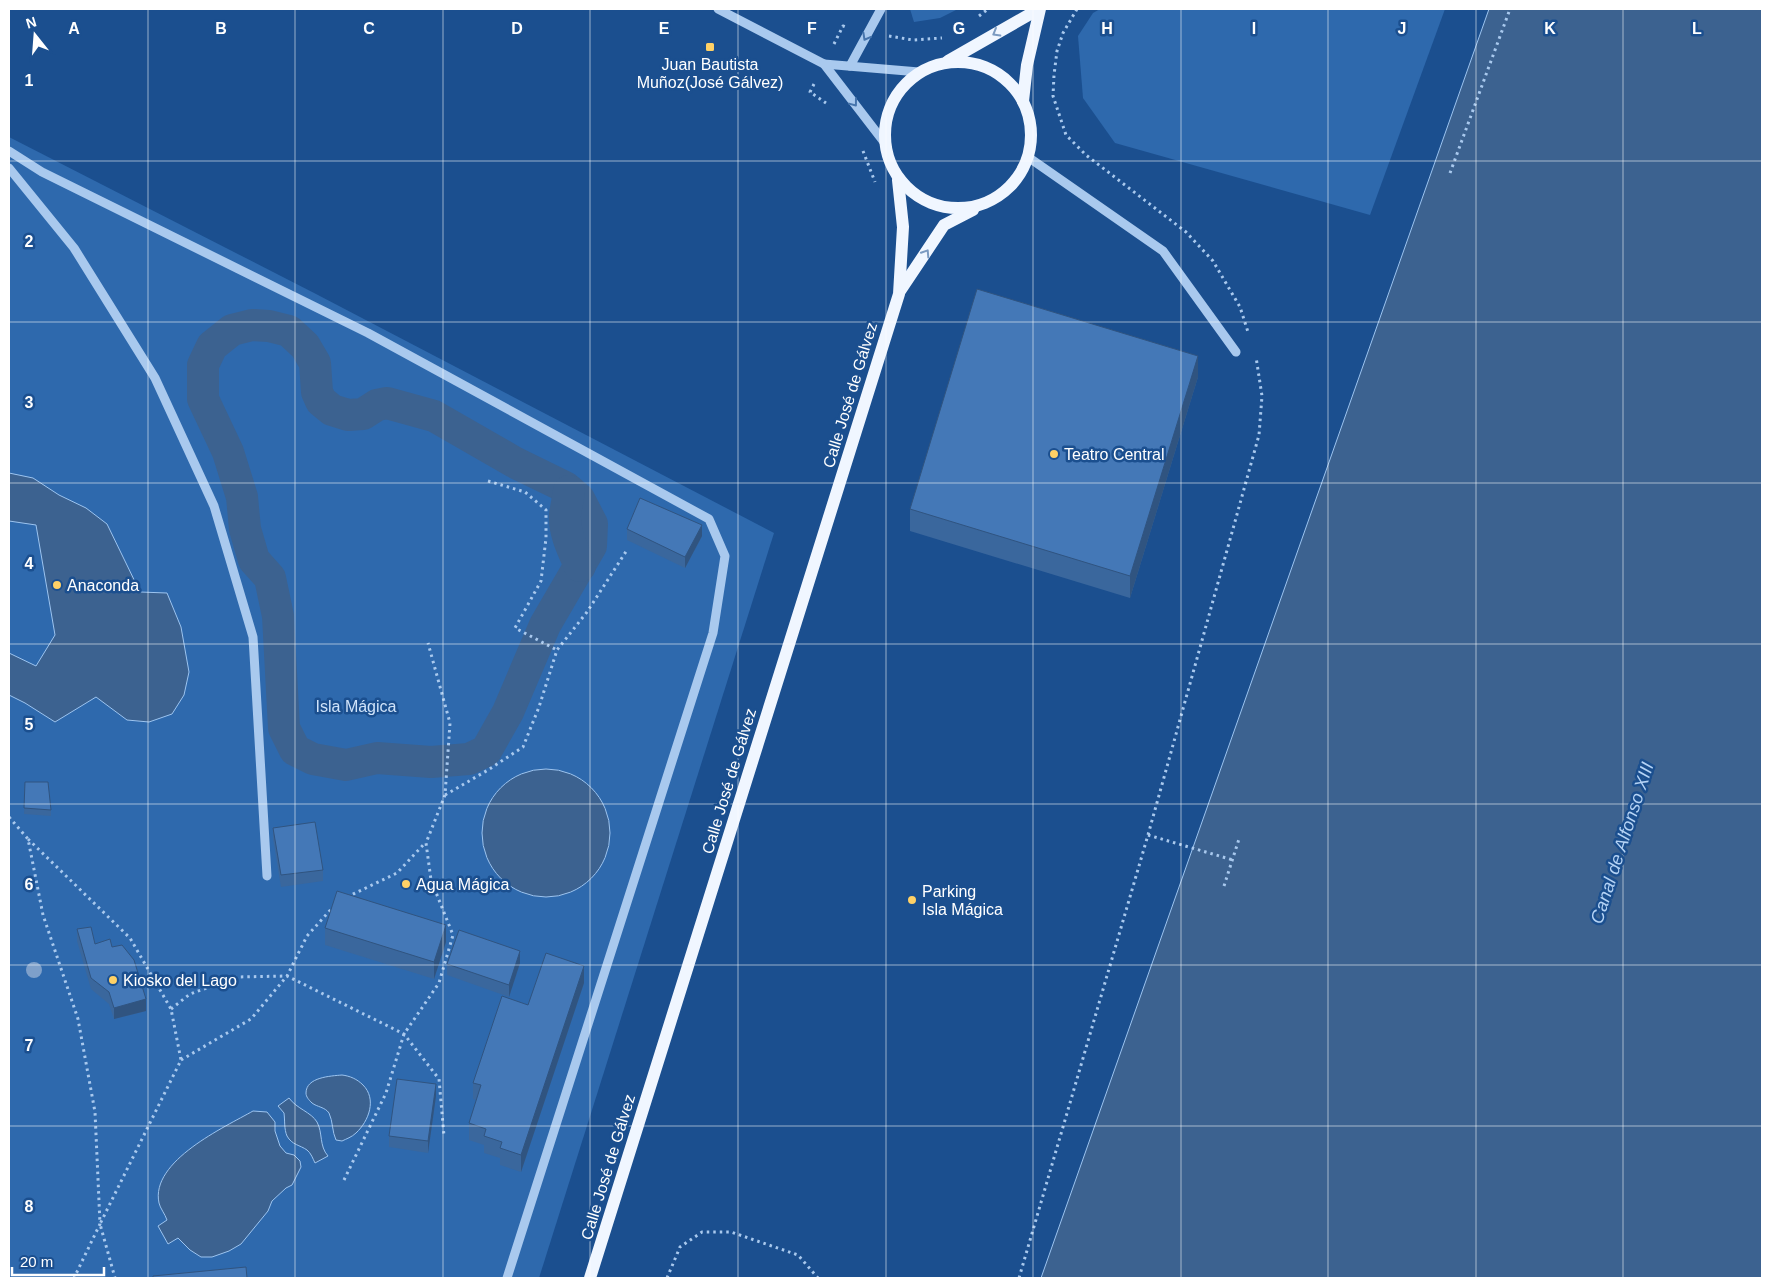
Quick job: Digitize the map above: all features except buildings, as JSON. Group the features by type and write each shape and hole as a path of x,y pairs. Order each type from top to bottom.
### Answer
{"main road":[{"path":"946,62 964,61 982,65 999,73 1013,86 1024,101 1030,119 1031,138 1028,157 1022,172 1000,195 986,203 963,208 938,206 916,196 898,180 889,162 884,142 884,122 891,103 903,85 919,72 946,62 1039,9"},
{"path":"1024,101 1027,65 1039,9"},
{"name":"Calle José de Gálvez","path":"590,1278 899,294 903,227 898,180"},
{"name":"Calle José de Gálvez","path":"899,294 944,225 986,203"}],"street":[{"path":"718,9 824,64 919,72"},
{"path":"850,66 881,9"},
{"path":"824,64 884,142"},
{"path":"9,151 42,172 368,333 709,519 726,556 713,634 507,1278"},
{"path":"1028,157 1163,251 1236,352"},
{"path":"9,168 74,248 155,378 214,506 253,637 267,876"}],"path":[{"path":"972,20 988,9"},
{"path":"1077,9 1063,33 1057,52 1053,96 1066,134 1086,155 1186,232 1213,261 1240,307 1250,335"},
{"path":"1450,172 1510,9"},
{"path":"913,40 949,38"},
{"path":"810,92 830,105"},
{"path":"861,145 877,188"},
{"path":"1019,1278 1148,835 1259,435 1262,396 1256,353"},
{"path":"488,481 525,492 546,510 546,538 541,581 515,628 557,650"},
{"path":"445,795 523,747 539,707 557,650 587,612 627,550"},
{"path":"346,897 397,873 426,843 445,795 450,724 428,643"},
{"path":"9,816 28,839 130,938 171,1009 181,1060"},
{"path":"1148,835 1232,860"},
{"path":"1224,886 1239,838"},
{"path":"28,839 43,915 78,1019 95,1112 100,1224 115,1278"},
{"path":"344,1180 386,1093 404,1034 439,983 453,935 431,880 426,843"},
{"path":"74,1278 181,1060 251,1019 287,976 307,936 337,902"},
{"path":"171,1009 190,994 237,977 287,976 404,1034 439,1079 444,1136"},
{"path":"667,1278 680,1247 702,1232 731,1232 798,1255 818,1278"}],"green space":[{"path":"910,9 958,9 940,18 914,22"},
{"path":"1100,9 1445,9 1370,215 1115,143 1083,98 1078,36 1093,13"},
{"name":"Isla Mágica","path":"9,137 316,294 774,533 539,1278 9,1278"}],"water":[{"name":"Canal de Alfonso XIII","path":"1489,9 1762,9 1762,1278 1041,1278"},
{"path":"9,473 33,478 59,495 86,508 107,524 140,592 167,593 181,627 189,672 184,695 172,714 149,722 127,720 96,697 55,722 9,695 9,653 36,666 55,635 36,525 9,521"},
{"path":"546,769 571,773 592,787 606,808 610,833 606,858 592,879 571,893 546,897 521,893 500,879 486,858 482,833 486,808 500,787 521,773"},
{"path":"342,1075 353,1078 363,1085 370,1097 370,1110 361,1128 353,1136 342,1141 336,1140 329,1113 312,1103 306,1093 310,1084 320,1078"},
{"path":"289,1098 308,1113 319,1126 323,1148 328,1156 315,1163 308,1151 294,1143 287,1136 284,1113 278,1106"},
{"path":"253,1111 267,1112 275,1122 275,1131 280,1146 286,1153 294,1155 300,1161 301,1167 292,1185 272,1201 268,1211 241,1244 229,1251 212,1257 201,1257 190,1250 178,1238 168,1244 158,1226 167,1220 159,1203 159,1188 166,1173 192,1147"}],"waterway":[{"path":"252,325 269,326 289,331 305,346 315,363 317,392 321,401 332,410 348,415 363,414 377,405 387,403 434,416 514,462 565,487 579,499 592,524 591,546 545,625 508,712 486,751 469,759 431,762 377,758 346,765 313,759 295,750 284,728 278,616 270,578 254,560 245,529 242,497 228,452 203,399 203,365 212,346 232,330 252,325"},
{"path":"569,491 565,522 580,566"}],"place":[{"name":"Juan Bautista Muñoz(José Gálvez)","path":"710,47"},
{"name":"Teatro Central","path":"1054,454"},
{"name":"Anaconda","path":"57,585"},
{"name":"Agua Mágica","path":"406,884"},
{"name":"Parking Isla Mágica","path":"912,900"},
{"name":"Kiosko del Lago","path":"113,980"}]}
